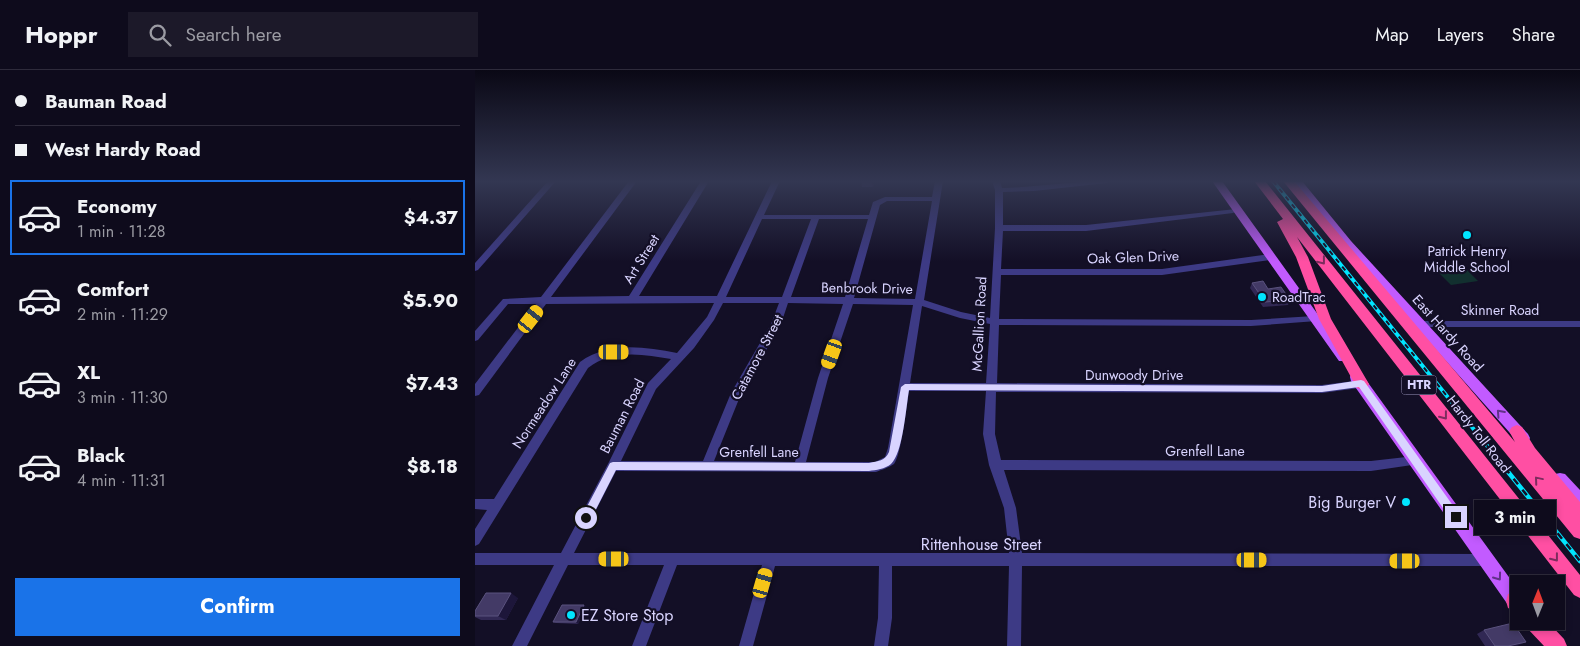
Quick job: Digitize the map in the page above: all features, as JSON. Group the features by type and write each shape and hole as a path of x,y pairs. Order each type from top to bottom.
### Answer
{"highway":[{"path":"1275,208 1298,248 1325,319 1361,384"},
{"name":"Hardy Toll Road","path":"1280,208 1580,589"},
{"name":"Hardy Toll Road","path":"1310,208 1580,531"},
{"path":"1517,431 1529,453 1580,514"},
{"path":"1542,630 1557,646"}],"main road":[{"path":"1231,208 1257,237"},
{"path":"1238,208 1270,257 1510,593"},
{"name":"East Hardy Road","path":"1319,208 1347,243 1419,324 1580,501"},
{"path":"1326,208 1347,243"},
{"path":"1536,630 1547,646"}],"street":[{"path":"475,268 528,208"},
{"path":"475,392 613,208"},
{"name":"Art Street","path":"632,299 688,208"},
{"name":"Bauman Road","path":"519,646 653,386 702,332 721,300 763,208"},
{"path":"799,467 823,378 841,331 875,208"},
{"path":"905,387 935,208"},
{"name":"McGallion Road","path":"999,208 989,434 995,465 1012,518 1016,560 1014,646"},
{"path":"999,228 1086,228 1233,211"},
{"path":"759,217 872,217"},
{"name":"Catamore Street","path":"706,467 737,393 771,334 816,217"},
{"name":"Oak Glen Drive","path":"996,272 1162,272 1270,257"},
{"name":"Benbrook Drive","path":"475,337 506,301 632,299 919,302 960,315 994,322 1251,323 1314,319"},
{"name":"Skinner Road","path":"1419,324 1580,324"},
{"name":"Normeadow Lane","path":"475,540 584,365 589,360 606,352 647,352 679,356"},
{"name":"Dunwoody Drive","path":"905,387 1322,389 1361,384"},
{"name":"Grenfell Lane","path":"613,466 876,467 890,460 895,448 905,387"},
{"name":"Grenfell Lane","path":"995,465 1355,466 1415,460"},
{"path":"475,504 497,505"},
{"name":"Rittenhouse Street","path":"475,559 1486,560"},
{"path":"639,646 673,559"},
{"path":"746,646 770,559"},
{"path":"881,646 885,618 887,560"}],"green space":[{"path":"1463,266 1478,281 1451,285 1436,270"}],"building":[{"path":"1263,281 1268,289 1281,287 1290,300 1265,302 1252,283"},
{"path":"486,593 511,593 498,616 475,616 475,611"},
{"name":"EZ Store Stop","path":"562,605 584,605 576,622 553,622"},
{"path":"1510,624 1510,630 1518,630 1526,642 1508,646 1495,646 1484,630"}],"railway":[{"path":"1295,208 1497,458"},
{"path":"1496,457 1580,561"}],"place":[{"name":"Patrick Henry Middle School","path":"1467,235"},
{"name":"RoadTrac","path":"1262,297"},
{"name":"Big Burger V","path":"1406,502"},
{"name":"EZ Store Stop","path":"571,615"}],"route":[{"path":"586,518 613,466 876,467 890,460 894,452 905,387 1322,389 1361,384 1456,517"}]}
